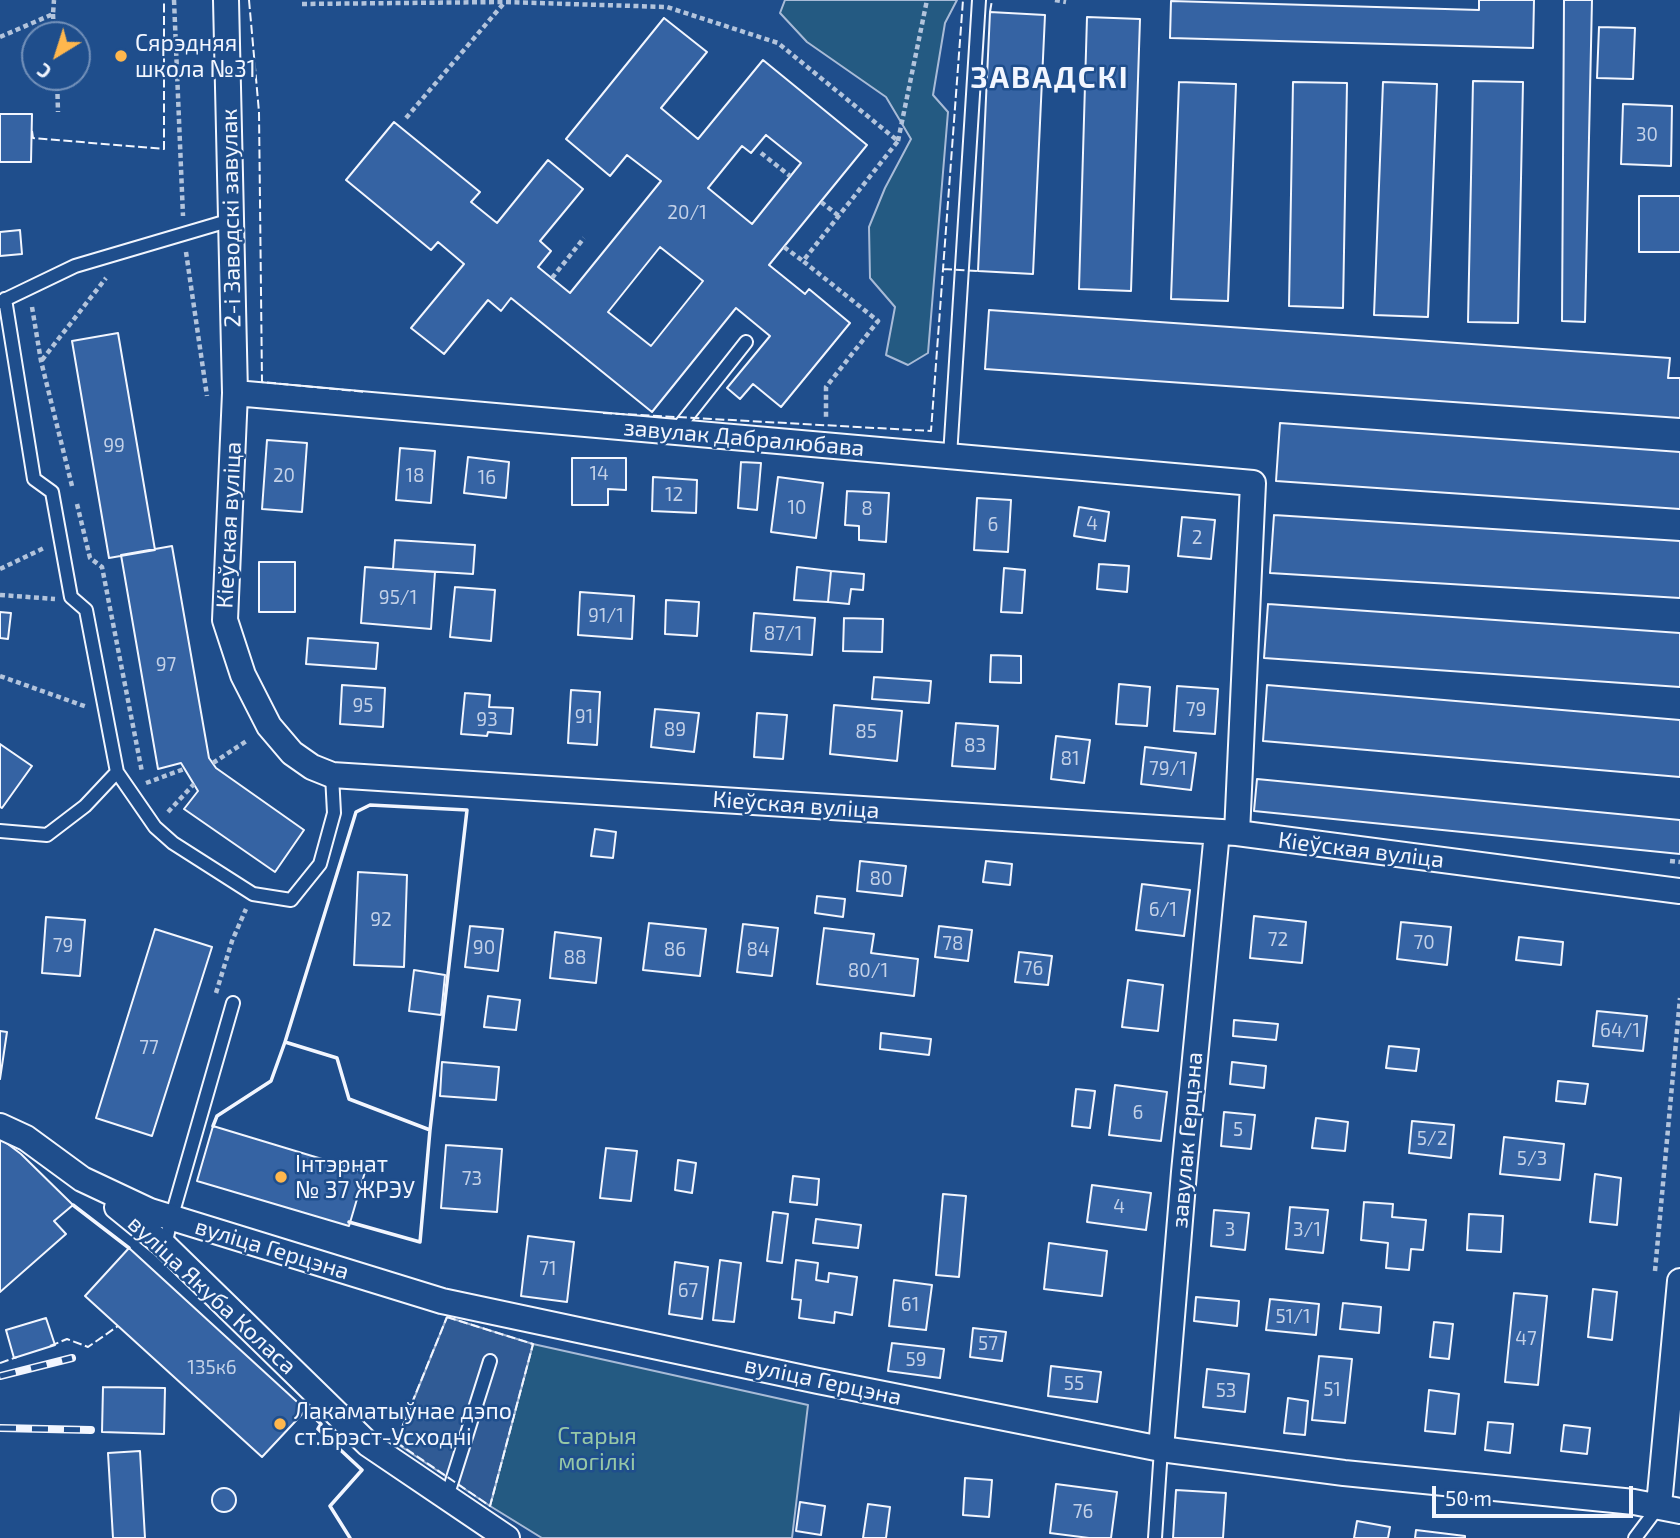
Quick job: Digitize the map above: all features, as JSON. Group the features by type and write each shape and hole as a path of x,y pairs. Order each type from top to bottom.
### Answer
{"street":[{"name":"2-і Заводскі завулак","path":"226,0 235,393"},
{"name":"завулак Дабралюбава","path":"235,393 1253,483"},
{"name":"Кіеўская вуліца","path":"235,393 225,620 243,674 269,726 292,753 312,767 332,775 1227,833 1680,891"},
{"name":"завулак Герцэна","path":"1161,1449 1184,1172 1227,833 1253,483"},
{"name":"вуліца Герцэна","path":"0,1126 26,1138 82,1179 150,1211 442,1301 818,1381 1161,1449 1344,1473 1670,1508"},
{"name":"вуліца Якуба Коласа","path":"82,1179 166,1246 368,1444 507,1538"},
{"path":"1670,1508 1680,1282"}],"lane":[{"path":"950,456 979,0"},
{"path":"231,219 75,266 2,300 34,479 52,492 71,597 86,610 117,772 155,827 173,843 253,894 291,900 320,864 334,813 332,775"},
{"path":"675,432 746,342"},
{"path":"0,831 47,835 85,806 117,772"},
{"path":"166,1246 171,1219 233,1003"},
{"path":"447,1497 490,1361"},
{"path":"1155,1538 1161,1449"},
{"path":"1634,1538 1670,1508"}],"path":[{"path":"53,21 54,0"},
{"path":"174,0 183,234"},
{"path":"803,261 898,141 927,0"},
{"path":"1055,0 1066,2"},
{"path":"302,4 504,2 667,7 778,43 898,141"},
{"path":"406,118 504,2"},
{"path":"0,37 53,14"},
{"path":"57,91 58,112"},
{"path":"761,153 790,176"},
{"path":"821,202 839,216"},
{"path":"552,278 584,238"},
{"path":"784,247 878,321 826,387 826,445"},
{"path":"41,360 128,250"},
{"path":"29,288 41,360 90,558 102,567 144,783 151,794"},
{"path":"0,595 48,600 71,597"},
{"path":"0,676 107,714 132,720"},
{"path":"144,783 184,769"},
{"path":"159,804 166,815 194,784"},
{"path":"232,941 253,894"},
{"path":"1654,1284 1680,998"}],"green space":[{"path":"785,0 957,0 945,23 933,95 948,112 928,353 908,365 886,355 895,307 870,278 869,227 885,188 911,139 886,97 807,42 780,13"},
{"name":"Старыя могілкі","path":"533,1344 808,1405 792,1538 542,1538 490,1506"}],"shaded area":[{"path":"447,1317 533,1344 490,1506 396,1443"}],"building":[{"path":"1479,0 1534,0 1533,48 1170,38 1171,1 1479,10"},
{"path":"1564,0 1592,0 1585,322 1562,321"},
{"path":"990,12 1045,15 1033,274 978,271"},
{"path":"1087,17 1140,19 1131,291 1079,289"},
{"path":"664,18 707,52 661,108 698,139 763,60 867,145 769,265 805,294 809,289 850,323 781,407 753,384 740,399 727,388 770,336 736,308 652,412 511,298 501,311 488,300 444,354 411,328 464,264 438,242 431,250 346,180 394,122 480,192 471,202 497,223 548,160 583,189 540,241 551,251 538,267 570,293 661,181 627,155 610,176 566,139","holes":["766,135 801,163 752,224 708,188 742,146 751,153","660,247 703,281 651,346 608,312"]},
{"path":"1599,27 1635,28 1633,79 1597,78"},
{"path":"1473,81 1523,82 1518,323 1468,322"},
{"path":"1179,82 1236,84 1228,301 1171,299"},
{"path":"1293,82 1347,83 1343,308 1289,306"},
{"path":"1383,82 1437,84 1428,317 1374,315"},
{"path":"1623,104 1672,106 1671,166 1621,164"},
{"path":"0,114 32,114 31,162 0,162"},
{"path":"1639,196 1680,196 1680,252 1639,252"},
{"path":"20,230 22,254 0,256 0,232"},
{"path":"989,310 1670,358 1668,378 1680,378 1680,418 985,369"},
{"path":"118,333 155,550 109,558 72,341"},
{"path":"1280,423 1680,452 1680,509 1276,481"},
{"path":"267,440 307,443 302,512 262,509"},
{"path":"400,448 435,451 431,503 396,500"},
{"path":"468,457 509,462 506,498 464,493"},
{"path":"572,458 626,458 626,490 608,489 608,505 572,505"},
{"path":"741,462 761,463 757,510 738,508"},
{"path":"653,477 697,480 696,513 652,511"},
{"path":"778,477 823,483 816,538 771,532"},
{"path":"847,491 889,493 886,542 859,540 859,526 845,525"},
{"path":"977,498 1011,500 1008,552 974,550"},
{"path":"1079,507 1109,512 1105,541 1074,536"},
{"path":"1274,515 1680,541 1680,598 1270,573"},
{"path":"1182,517 1215,520 1211,559 1178,556"},
{"path":"395,540 475,545 473,574 393,569"},
{"path":"172,546 209,758 216,768 304,830 275,872 184,809 198,791 181,763 158,769 121,555"},
{"path":"259,562 295,562 295,612 259,612"},
{"path":"1099,564 1129,566 1127,592 1097,589"},
{"path":"365,567 435,572 431,629 361,623"},
{"path":"797,567 831,571 828,602 794,600"},
{"path":"1004,568 1025,570 1022,613 1001,612"},
{"path":"831,571 864,574 863,590 851,589 849,604 828,602"},
{"path":"455,587 495,590 491,641 450,637"},
{"path":"580,592 634,596 632,639 578,635"},
{"path":"666,600 699,602 697,636 665,634"},
{"path":"1268,604 1680,633 1680,687 1264,658"},
{"path":"0,612 11,613 8,639 0,638"},
{"path":"754,613 815,618 812,655 751,651"},
{"path":"844,618 883,619 882,652 843,651"},
{"path":"308,638 378,643 376,669 306,664"},
{"path":"991,655 1021,656 1021,683 990,682"},
{"path":"874,677 931,681 929,703 872,699"},
{"path":"1119,684 1150,687 1147,726 1116,724"},
{"path":"342,685 385,688 383,727 340,724"},
{"path":"1267,685 1680,720 1680,777 1263,741"},
{"path":"1177,686 1218,689 1215,734 1174,731"},
{"path":"571,690 600,692 597,745 568,743"},
{"path":"465,693 490,695 489,707 513,708 511,734 461,734"},
{"path":"834,705 902,711 897,761 830,754"},
{"path":"655,709 699,713 694,752 651,747"},
{"path":"757,713 787,715 783,759 754,757"},
{"path":"956,723 998,726 995,769 952,766"},
{"path":"1056,736 1090,740 1084,783 1051,779"},
{"path":"0,744 32,766 2,808 0,807"},
{"path":"1145,747 1196,753 1191,790 1141,784"},
{"path":"1257,779 1680,820 1680,854 1254,811"},
{"path":"595,829 616,832 613,858 591,856"},
{"path":"860,861 906,866 902,896 857,891"},
{"path":"986,861 1012,864 1010,885 983,882"},
{"path":"358,872 407,875 404,967 354,965"},
{"path":"1142,884 1190,890 1184,936 1136,930"},
{"path":"817,896 845,899 843,917 815,913"},
{"path":"1254,916 1306,922 1302,963 1250,958"},
{"path":"46,917 85,920 80,976 42,973"},
{"path":"1401,922 1451,927 1447,965 1397,959"},
{"path":"649,923 706,929 700,976 643,970"},
{"path":"743,924 778,928 772,976 737,972"},
{"path":"470,926 503,929 498,971 465,967"},
{"path":"939,926 972,930 968,961 935,957"},
{"path":"824,928 874,934 871,953 918,959 914,996 817,984"},
{"path":"155,929 212,947 152,1136 96,1118"},
{"path":"555,932 601,938 596,983 550,978"},
{"path":"1519,937 1563,942 1561,965 1516,960"},
{"path":"1019,952 1052,956 1048,985 1015,982"},
{"path":"414,970 445,975 441,1015 409,1011"},
{"path":"1128,980 1163,985 1158,1031 1122,1027"},
{"path":"488,996 520,1000 516,1030 484,1027"},
{"path":"1597,1011 1647,1016 1643,1051 1593,1046"},
{"path":"1234,1020 1278,1024 1276,1040 1233,1036"},
{"path":"0,1031 7,1032 0,1079"},
{"path":"881,1033 931,1039 929,1055 880,1049"},
{"path":"1389,1046 1419,1049 1416,1071 1386,1068"},
{"path":"442,1062 499,1067 496,1100 440,1096"},
{"path":"1232,1062 1266,1066 1264,1088 1230,1084"},
{"path":"1558,1081 1588,1084 1585,1104 1556,1101"},
{"path":"1115,1085 1167,1092 1161,1141 1109,1135"},
{"path":"1076,1089 1095,1091 1090,1128 1072,1126"},
{"path":"1224,1112 1255,1115 1251,1149 1221,1146"},
{"path":"1316,1118 1348,1122 1345,1151 1312,1148"},
{"path":"1412,1121 1454,1125 1451,1158 1409,1153"},
{"name":"Інтэрнат № 37 ЖРЭУ","path":"213,1126 365,1172 349,1226 197,1181"},
{"path":"1504,1137 1564,1144 1560,1180 1500,1174"},
{"path":"0,1138 21,1154 73,1205 54,1221 66,1234 0,1292"},
{"path":"446,1145 502,1149 497,1212 441,1208"},
{"path":"606,1148 637,1151 631,1201 600,1198"},
{"path":"678,1160 696,1163 692,1193 675,1190"},
{"path":"1595,1174 1621,1178 1617,1225 1590,1222"},
{"path":"793,1176 819,1179 817,1205 790,1202"},
{"path":"1092,1185 1151,1193 1146,1230 1087,1222"},
{"path":"943,1194 966,1196 959,1277 936,1275"},
{"path":"1364,1202 1393,1204 1392,1217 1426,1220 1423,1250 1411,1249 1409,1270 1386,1268 1388,1243 1361,1240"},
{"path":"1290,1207 1328,1210 1323,1253 1286,1249"},
{"path":"1214,1210 1249,1213 1245,1250 1211,1246"},
{"path":"773,1212 788,1214 782,1263 767,1261"},
{"path":"1469,1214 1503,1216 1501,1252 1467,1250"},
{"path":"816,1219 861,1225 858,1248 813,1243"},
{"path":"528,1236 574,1242 567,1302 521,1296"},
{"path":"1049,1243 1107,1251 1102,1296 1044,1289"},
{"path":"129,1248 306,1410 262,1457 85,1296"},
{"path":"720,1260 741,1263 734,1322 713,1320"},
{"path":"796,1260 818,1263 816,1280 828,1282 829,1273 857,1277 852,1315 835,1312 834,1323 799,1318 801,1300 792,1299"},
{"path":"675,1262 708,1267 702,1319 669,1314"},
{"path":"894,1280 932,1285 926,1330 889,1326"},
{"path":"1593,1289 1617,1292 1612,1340 1588,1337"},
{"path":"1514,1293 1547,1296 1538,1385 1505,1382"},
{"path":"1196,1297 1239,1301 1237,1326 1194,1321"},
{"path":"1270,1299 1319,1304 1316,1335 1266,1330"},
{"path":"1343,1303 1381,1307 1379,1333 1340,1329"},
{"path":"46,1318 55,1345 14,1358 6,1330"},
{"path":"1434,1322 1453,1324 1449,1359 1430,1357"},
{"path":"973,1328 1006,1332 1002,1361 970,1357"},
{"path":"892,1343 944,1349 940,1378 888,1371"},
{"path":"1319,1356 1352,1359 1345,1423 1312,1420"},
{"path":"1051,1366 1101,1372 1097,1402 1048,1396"},
{"path":"1207,1369 1249,1374 1245,1412 1203,1407"},
{"path":"103,1387 165,1388 164,1434 102,1432"},
{"path":"1429,1390 1459,1394 1455,1434 1425,1431"},
{"path":"1288,1398 1308,1401 1305,1435 1284,1433"},
{"path":"1488,1422 1513,1424 1510,1453 1485,1450"},
{"path":"1564,1425 1590,1428 1587,1454 1561,1451"},
{"path":"140,1451 145,1538 113,1538 108,1453"},
{"path":"965,1478 992,1480 989,1517 963,1515"},
{"path":"1056,1484 1117,1492 1111,1538 1050,1533"},
{"path":"224,1488 235,1495 236,1500 229,1511 224,1512 213,1505 212,1500 219,1489"},
{"path":"1176,1490 1226,1493 1223,1538 1173,1538"},
{"path":"800,1502 825,1506 821,1535 796,1531"},
{"path":"868,1504 890,1507 886,1538 863,1538"},
{"path":"1357,1521 1390,1527 1388,1538 1354,1538"},
{"path":"1416,1530 1465,1536 1465,1538 1415,1538"}],"railway":[{"path":"0,1376 72,1358"},
{"path":"0,1428 91,1430"}],"fence":[{"path":"32,131 33,138 164,149 164,0"},
{"path":"249,0 259,112 262,382 366,392"},
{"path":"603,413 931,431 963,0"},
{"path":"990,12 992,0"},
{"path":"943,269 978,271"},
{"path":"447,1317 533,1344 490,1506 396,1442 447,1317"},
{"path":"50,1346 67,1339 88,1347 118,1326"},
{"path":"0,1363 17,1357"}],"wall":[{"path":"349,1222 420,1242 430,1130 349,1099 337,1058 285,1042 356,812 370,805 467,810 430,1130"},
{"path":"213,1126 217,1116 271,1081 285,1042"},
{"path":"73,1205 129,1248"},
{"path":"306,1410 321,1424 318,1429 362,1470 330,1506 350,1538"}],"place":[{"name":"Сярэдняя школа №31","path":"121,56"},
{"name":"Інтэрнат № 37 ЖРЭУ","path":"281,1177"},
{"name":"Лакаматыўнае дэпо ст.Брэст-Усходні","path":"280,1424"}],"district":[{"name":"ЗАВАДСКІ","path":"1050,78"}]}
